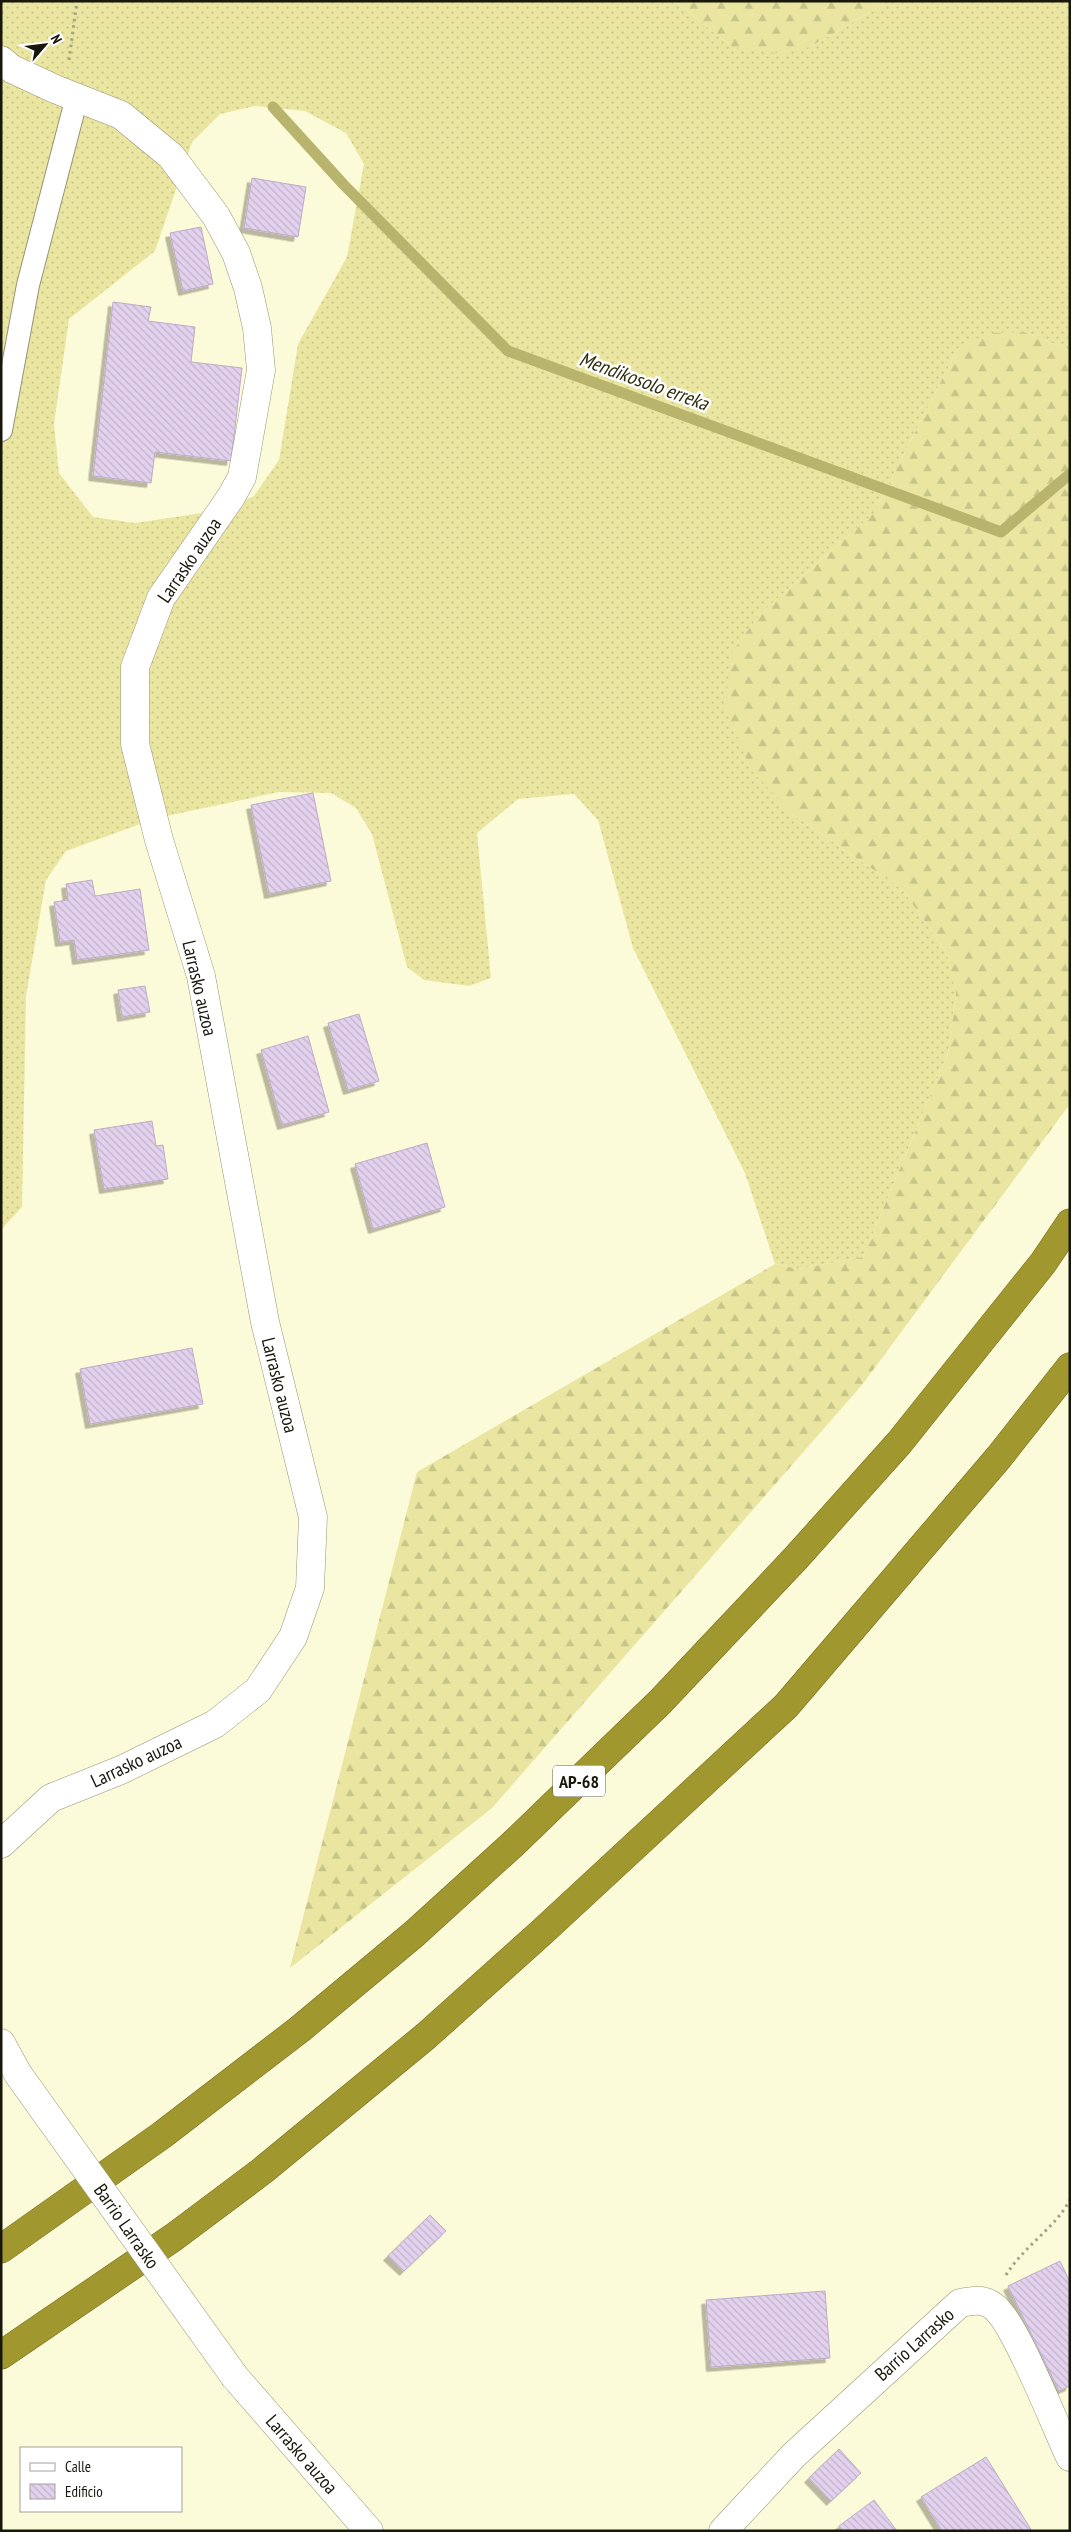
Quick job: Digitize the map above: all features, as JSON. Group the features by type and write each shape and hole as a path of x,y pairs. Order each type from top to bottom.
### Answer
{"highway":[{"name":"AP-68","path":"1,2249 162,2134 300,2029 414,1934 513,1844 660,1702 808,1544 898,1443 1042,1263 1070,1223"},
{"path":"1,2355 174,2236 262,2171 411,2048 542,1932 786,1706 1000,1457 1070,1367"}],"street":[{"path":"7,64 65,93"},
{"name":"Larrasko auzoa","path":"1,1844 52,1798 121,1770 214,1724 258,1690 293,1637 310,1588 313,1518 264,1322 201,976 159,840 135,744 136,667 160,598 231,497 242,477 261,370 257,328 248,288 236,254 216,216 171,156 121,115 65,93"},
{"name":"Barrio Larrasko","path":"1,2043 18,2074 235,2377"},
{"name":"Barrio Larrasko","path":"723,2531 794,2455 950,2310 960,2303 979,2300 988,2302"},
{"path":"988,2302 995,2307 1016,2340 1070,2458"},
{"name":"Larrasko auzoa","path":"235,2377 369,2531"}],"lane":[{"path":"1,430 65,93"}],"path":[{"path":"65,93 77,1"},
{"path":"988,2302 1016,2258 1062,2214 1070,2200"}],"green space":[{"path":"1,1 675,1 732,47 810,47 890,1 1070,1 1070,350 1024,332 958,348 874,513 759,615 792,814 903,890 947,954 956,993 948,1053 863,1257 799,1269 775,1264 745,1173 633,948 598,820 574,794 518,799 477,833 491,978 469,986 424,980 407,967 372,834 356,808 331,793 279,792 157,818 66,851 46,880 26,996 22,1207 1,1230","holes":["255,106 305,111 346,133 364,164 347,257 298,344 279,460 254,496 222,510 135,523 93,517 59,473 54,424 69,319 155,251 192,142 220,114"]},
{"path":"675,1 890,1 810,47 783,54 732,47"},
{"path":"1024,332 1070,350 1070,1104 862,1385 492,1808 290,1968 417,1472 775,1264 799,1269 863,1257 948,1053 956,993 947,954 903,890 792,814 750,769 726,708 730,655 759,615 874,513 958,348 988,333"}],"building":[{"path":"252,178 306,187 298,237 244,228"},
{"path":"201,227 213,284 183,291 170,233"},
{"path":"113,302 151,307 148,321 195,327 191,362 242,368 231,461 155,452 151,483 93,476"},
{"path":"313,793 331,881 269,894 251,805"},
{"path":"92,880 95,896 140,889 149,950 77,960 74,940 60,942 54,902 68,900 66,884"},
{"path":"145,986 150,1012 122,1017 118,990"},
{"path":"359,1014 379,1081 348,1090 328,1023"},
{"path":"308,1036 329,1112 282,1125 261,1050"},
{"path":"152,1121 156,1146 163,1145 168,1179 104,1189 94,1130"},
{"path":"427,1143 445,1207 373,1229 355,1164"},
{"path":"192,1348 203,1404 90,1424 80,1369"},
{"path":"430,2215 446,2231 404,2271 388,2256"},
{"path":"1060,2261 1070,2282 1070,2386 1059,2391 1008,2286"},
{"path":"825,2291 830,2358 711,2367 706,2300"},
{"path":"839,2449 861,2473 831,2501 809,2478"},
{"path":"986,2457 1032,2531 942,2531 921,2497"},
{"path":"874,2500 897,2531 843,2531 839,2526"}],"waterway":[{"name":"Mendikosolo erreka","path":"273,107 344,185 508,351 1001,532 1070,474"}]}
